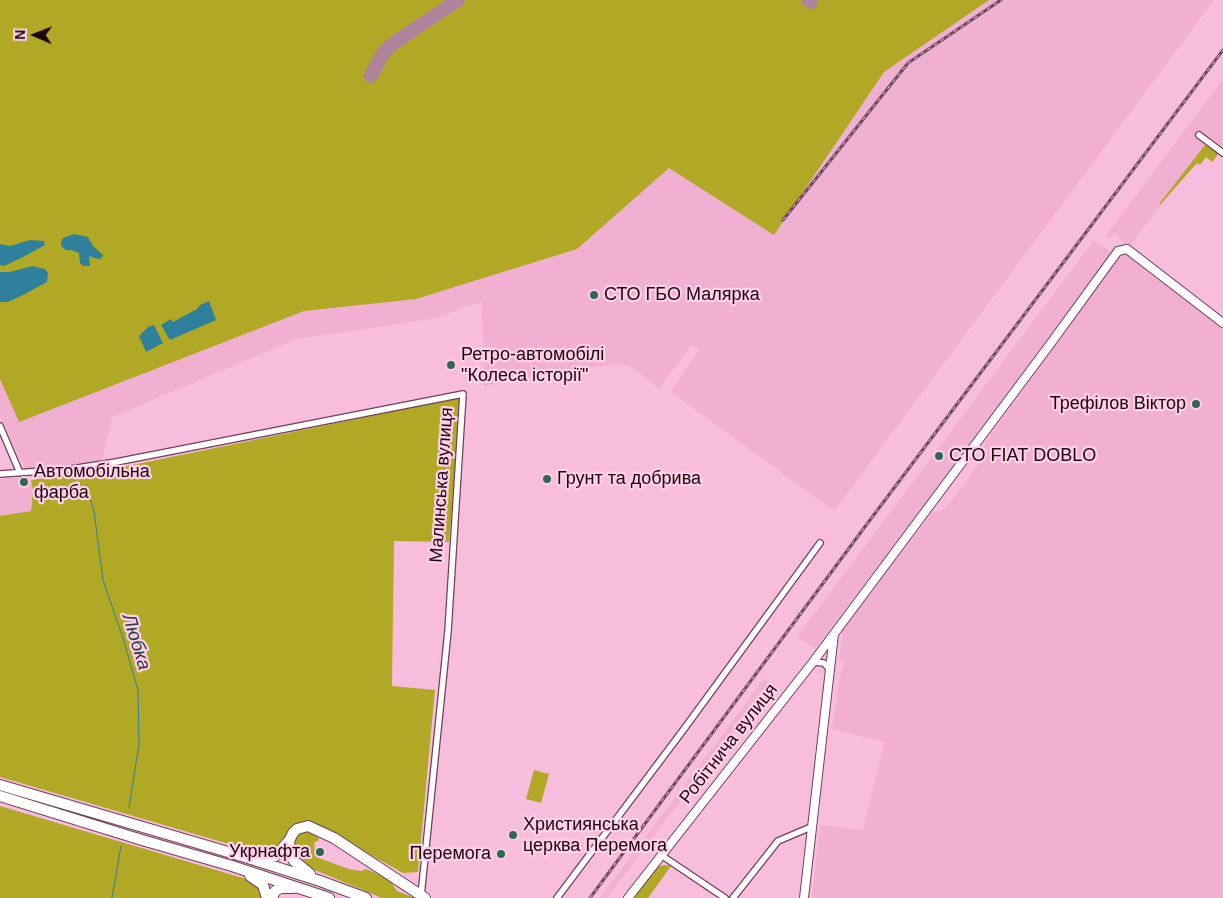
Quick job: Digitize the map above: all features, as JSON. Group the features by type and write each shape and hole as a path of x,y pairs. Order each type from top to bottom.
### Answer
{"highway":[{"path":"0,785 245,857 366,898"},
{"path":"0,796 232,866 330,898"},
{"path":"245,857 275,856 297,829 308,826 315,828 375,864 423,897"},
{"path":"289,841 291,856 294,861 320,881"},
{"path":"232,866 258,880 263,885 267,898"},
{"path":"272,898 281,888 301,888"}],"street":[{"path":"1199,135 1223,153"},
{"name":"Робітнича вулиця","path":"628,898 813,662 1118,252 1127,249 1223,323"},
{"name":"Малинська вулиця","path":"0,474 72,469 116,462 463,394 448,631 423,897"},
{"path":"0,426 20,473"},
{"path":"557,898 820,543"},
{"path":"804,898 834,632"},
{"path":"813,662 824,663 830,670"},
{"path":"733,898 778,841 811,827"},
{"path":"661,855 725,898"}],"shaded area":[{"path":"0,0 1214,0 834,511 671,392 699,349 692,344 659,389 633,368 624,365 564,371 484,386 482,302 438,318 297,339 112,417 101,464 28,475 0,416"},
{"path":"0,0 989,0 884,72 774,235 669,168 577,249 416,299 304,311 19,422 0,379"},
{"path":"1223,79 1223,147 1211,138 1129,247 1114,233 1109,239 1106,236"},
{"path":"1205,145 1211,146 1219,153 1212,162 1206,157 1200,165 1197,163 1160,205 1159,204"},
{"path":"1094,240 1112,253 963,453 815,649 797,637"},
{"path":"1126,253 1223,325 1223,898 812,898 820,825 863,830 885,742 832,729 840,677 845,661 839,660 843,629 932,513 945,509 971,475 988,450 983,446 1120,254"},
{"path":"458,398 461,403 449,542 394,541 392,686 435,690 418,872 403,873 317,825 307,823 274,851 267,853 256,852 0,777 0,516 31,511 33,491 31,480 108,470"},
{"path":"24,477 31,480 33,491 31,511 0,524 0,479"},
{"path":"764,679 769,683 607,898 600,898"},
{"path":"534,770 549,774 541,803 526,799"},
{"path":"0,806 253,881 260,886 264,898 0,898"},
{"path":"301,830 317,834 319,840 314,843 316,857 349,869 361,871 366,869 389,879 397,891 415,898 382,898 310,868 299,860 293,851 294,837"},
{"path":"671,866 648,898 634,898 656,867"}],"water":[{"path":"74,234 88,237 93,246 103,255 102,258 98,259 89,256 90,266 83,266 80,263 79,253 62,247 63,238"},
{"path":"30,240 44,241 45,245 4,266 0,265 0,244 10,246"},
{"path":"32,266 45,269 48,273 47,282 8,302 0,302 0,272 10,272"},
{"path":"209,301 216,320 170,340 161,325 171,319 173,322"},
{"path":"154,325 163,343 146,352 139,336 148,327"}],"waterway":[{"name":"Любка","path":"86,485 94,511 103,580 124,641 138,690 139,744 129,808"},
{"name":"Любка","path":"112,898 121,846"}],"taxiway":[{"path":"371,76 382,55 391,45 458,0"}],"railway":[{"path":"783,220 908,63 1001,0"},
{"path":"590,898 864,528 1223,50"}],"place":[{"name":"СТО ГБО Малярка","path":"594,295"},
{"name":"Ретро-автомобілі \"Колеса історії\"","path":"451,365"},
{"name":"Трефілов Віктор","path":"1196,404"},
{"name":"СТО FIAT DOBLO","path":"939,456"},
{"name":"Грунт та добрива","path":"547,479"},
{"name":"Автомобільна фарба","path":"24,482"},
{"name":"Християнська церква Перемога","path":"513,835"},
{"name":"Укрнафта","path":"320,852"},
{"name":"Перемога","path":"501,854"}]}
